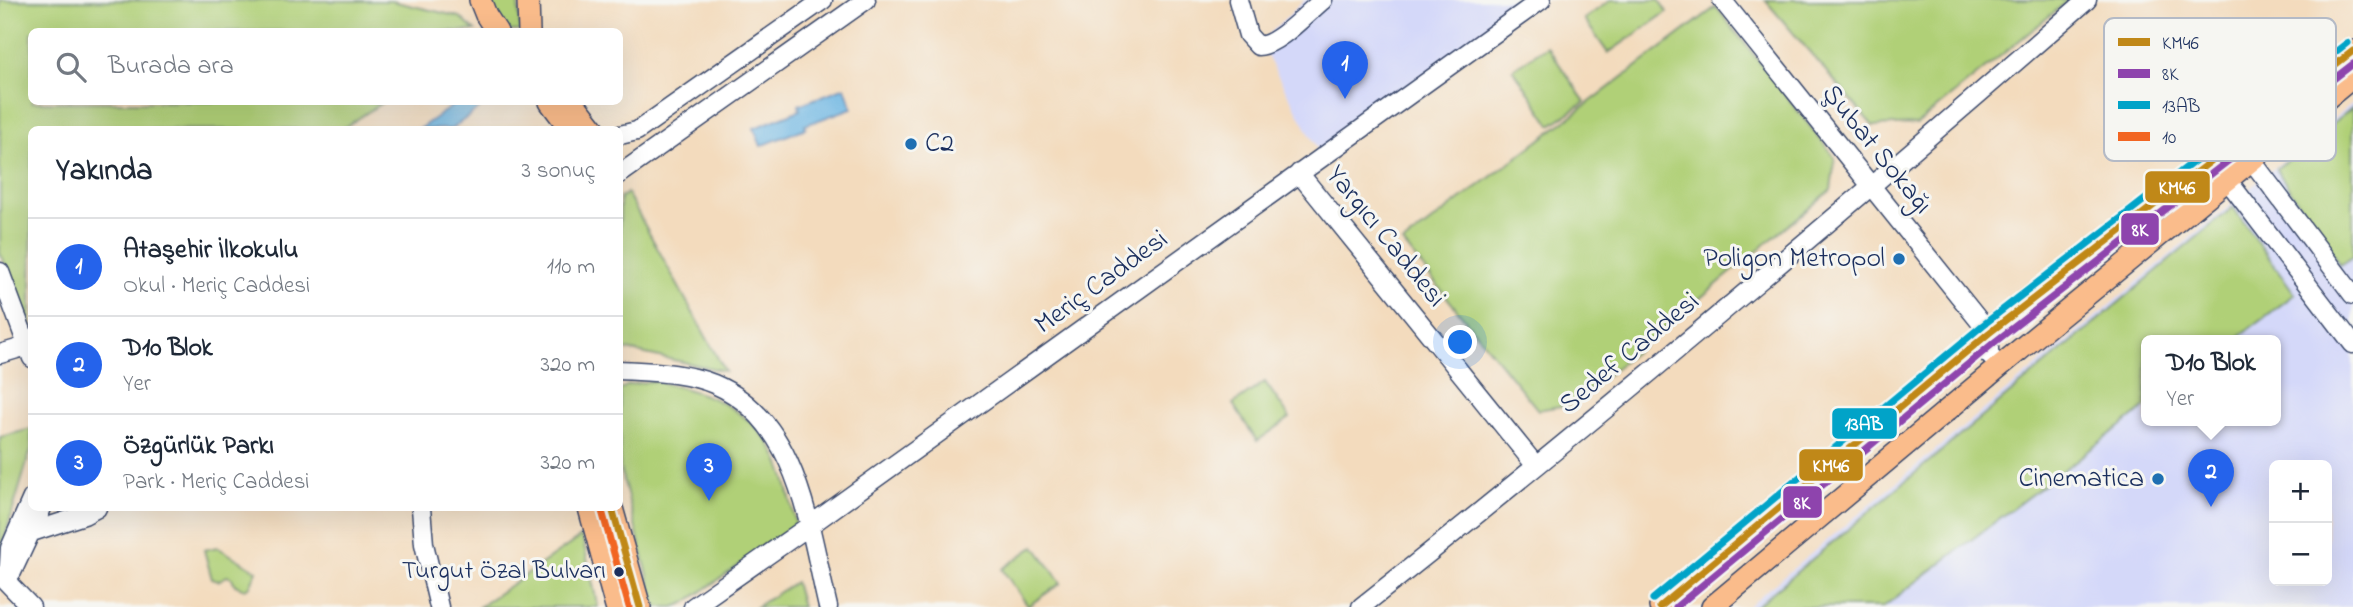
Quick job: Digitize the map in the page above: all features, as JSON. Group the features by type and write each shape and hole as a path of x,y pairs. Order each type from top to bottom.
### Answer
{"main road":[{"path":"461,0 488,16"},
{"path":"528,0 529,28"},
{"path":"2336,64 2353,51"},
{"path":"2336,91 2353,77"},
{"path":"552,105 568,126"},
{"path":"575,105 592,126"},
{"path":"1712,607 2250,161"},
{"path":"1660,607 1989,333 2210,162"},
{"path":"590,511 616,607"},
{"path":"613,511 640,607"}],"street":[{"path":"623,134 637,131 823,0"},
{"path":"623,172 866,0"},
{"path":"1238,0 1248,35 1258,46 1266,46 1275,40 1323,0"},
{"name":"Meriç Caddesi","path":"693,607 1541,0"},
{"name":"Şubat Sokağı","path":"1722,0 1989,333"},
{"name":"Sedef Caddesi","path":"1361,607 1536,466 1872,187 2087,0"},
{"path":"2252,161 2353,295"},
{"path":"2210,162 2235,190 2353,344"},
{"name":"Yargıcı Caddesi","path":"1299,173 1536,466"},
{"path":"0,272 28,349"},
{"path":"1989,333 1989,355 2000,366"},
{"path":"0,354 28,352"},
{"path":"623,370 679,376 712,383 738,396 776,436 797,482 828,607"},
{"path":"4,578 10,548 28,507"},
{"path":"4,578 41,511"},
{"path":"32,531 91,511"},
{"path":"421,511 424,544 439,607"},
{"path":"4,578 31,607"}],"shaded area":[{"path":"1305,0 1538,0 1321,155 1260,43"},
{"path":"2353,103 2353,607 1747,607 2283,161 2336,161 2336,117"}],"green space":[{"path":"0,0 392,1 460,17 472,28 28,28 28,105 378,105 347,126 28,126 28,321 0,253"},
{"path":"484,0 518,0 520,28 505,28"},
{"path":"1611,0 1659,0 1667,12 1608,53 1584,19"},
{"path":"1765,0 2069,0 1917,124 1873,126"},
{"path":"1716,7 1835,158 1831,190 1572,404 1538,410 1403,243"},
{"path":"1547,46 1585,102 1551,125 1513,69"},
{"path":"2353,107 2353,256 2340,265 2276,169 2286,161 2336,161 2336,121"},
{"path":"627,193 725,371 623,348 623,196"},
{"path":"2233,207 2295,294 2241,335 2141,335 2141,411 1883,607 1755,607"},
{"path":"651,381 684,388 716,400 745,418 758,429 775,452 786,483 796,526 685,603 674,607 656,607 623,479 623,388"},
{"path":"1265,382 1290,418 1257,441 1233,404"},
{"path":"28,430 28,459 0,553 0,437"},
{"path":"582,536 598,607 479,607"},
{"path":"1035,546 1061,583 1028,606 1002,569"},
{"path":"217,547 257,571 250,586 245,589 235,585 232,578 227,576 218,581 212,579 204,550"},
{"path":"795,582 802,607 756,607"}],"water":[{"path":"845,87 852,108 805,125 806,128 761,146 754,128 800,110 799,105"},
{"path":"454,105 478,105 480,108 455,126 423,126"}],"transit line":[{"name":"13AB","path":"2336,52 2347,43"},
{"name":"KM46","path":"2336,64 2353,51"},
{"name":"8K","path":"2336,77 2353,64"},
{"name":"13AB","path":"1653,599 1983,325 2195,161"},
{"name":"KM46","path":"1660,607 1989,333 2211,161"},
{"name":"8K","path":"1676,607 1996,341 2228,161"},
{"name":"10","path":"602,511 629,607"},
{"name":"KM46","path":"613,511 640,607"}],"place":[{"name":"Ataşehir İlkokulu","path":"1345,99"},
{"name":"C2","path":"911,144"},
{"name":"Poligon Metropol","path":"1899,259"},
{"name":"Cinematica","path":"2158,479"},
{"name":"Özgürlük Parkı","path":"709,501"},
{"name":"D10 Blok","path":"2211,507"},
{"name":"Turgut Özal Bulvarı","path":"619,572"}]}
